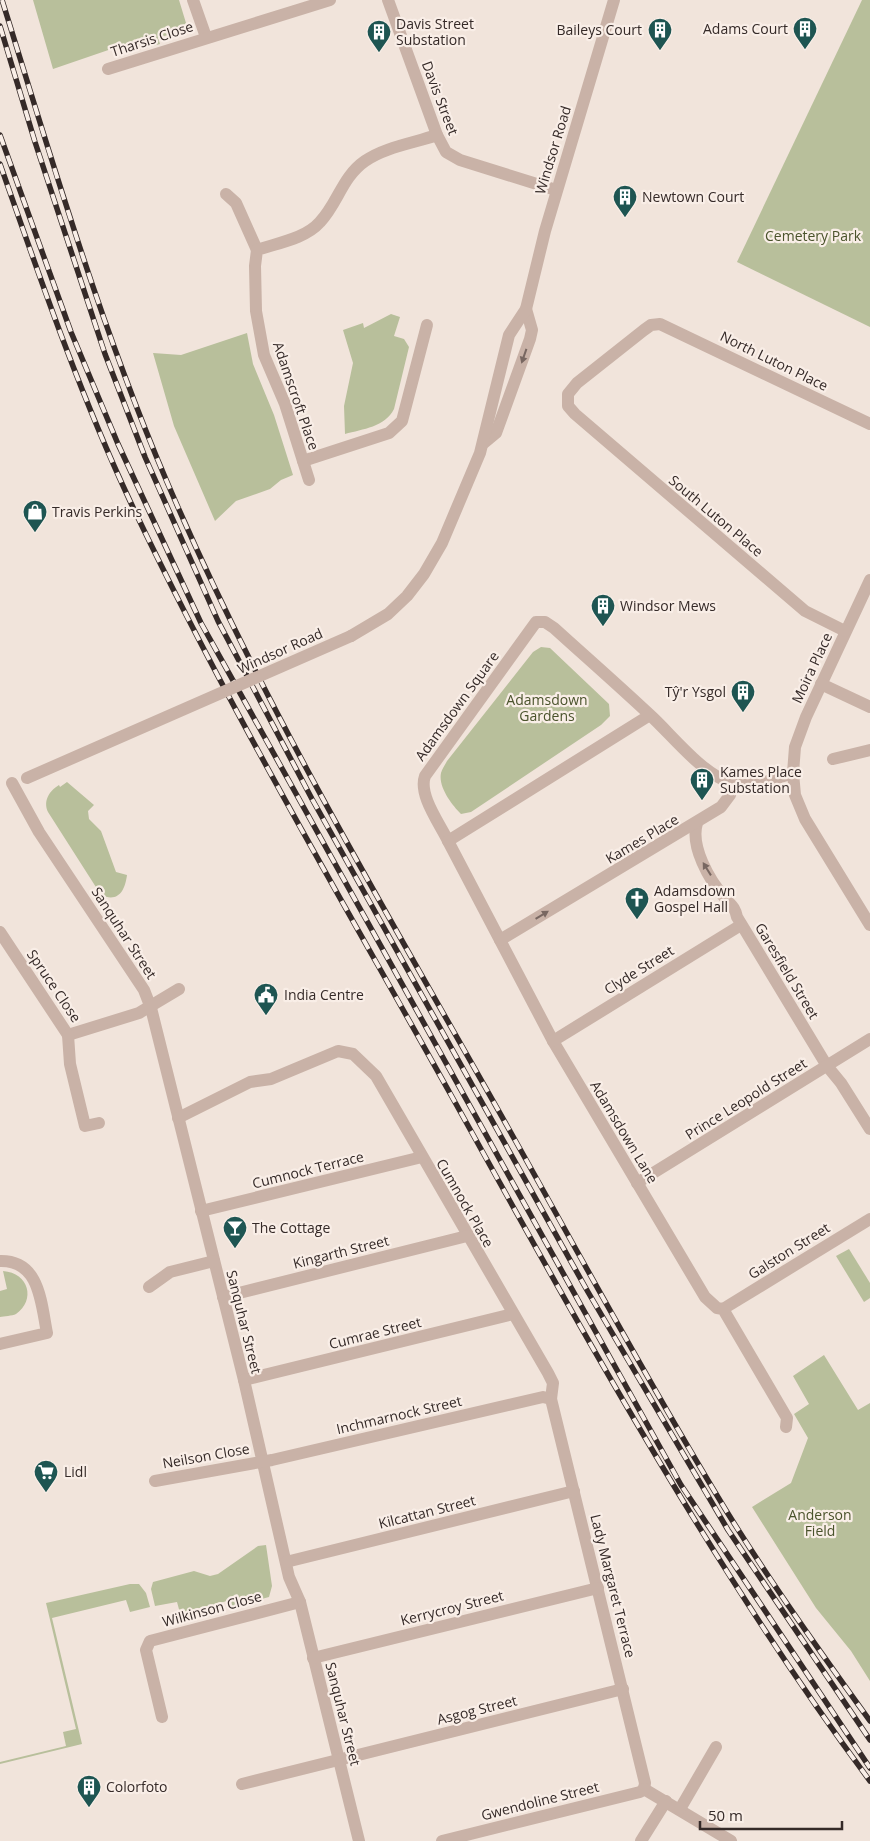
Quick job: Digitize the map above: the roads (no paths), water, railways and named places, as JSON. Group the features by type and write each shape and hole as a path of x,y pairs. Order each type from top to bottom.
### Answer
{"street":[{"name":"Tharsis Close","path":"193,0 206,37"},
{"name":"Tharsis Close","path":"108,69 330,0"},
{"name":"Davis Street","path":"388,0 437,135 446,152 460,160 556,190"},
{"name":"Windsor Road","path":"6,785 27,778 351,636 388,614 407,596 428,569 442,543 484,443 485,426 491,412 509,335 526,309 556,190 614,0"},
{"path":"226,194 236,203 258,250 297,237 319,224 346,178 365,161 376,155 437,135"},
{"name":"Adamscroft Place","path":"258,250 255,266 256,311 264,355 285,404 309,480"},
{"name":"Windsor Road","path":"484,443 496,433 530,339 532,330 526,309"},
{"name":"South Luton Place","path":"665,325 656,324 644,330 570,389 568,406 805,611 845,631"},
{"name":"Adamscroft Place","path":"303,461 389,433 402,421 427,325"},
{"name":"North Luton Place","path":"665,325 870,424"},
{"name":"Moira Place","path":"870,580 800,732 793,773 795,795 805,819 870,926"},
{"name":"Adamsdown Square","path":"448,841 426,796 423,782 425,776 536,622 546,622 554,628 650,715 706,769 733,784"},
{"path":"821,684 870,707"},
{"path":"448,841 650,715"},
{"path":"833,759 870,750"},
{"path":"733,784 752,785 793,773"},
{"name":"Kames Place","path":"500,940 722,807 730,795 733,784"},
{"name":"Sanquhar Street","path":"6,785 144,990 151,1008 244,1380 289,1577 300,1602 359,1841"},
{"name":"Garesfield Street","path":"697,823 695,834 699,856 725,898 736,910 741,925 827,1066 841,1083 870,1129"},
{"name":"Adamsdown Lane","path":"448,841 553,1041 705,1297 717,1308 723,1309 787,1418 786,1427"},
{"name":"Clyde Street","path":"553,1041 741,925"},
{"name":"Spruce Close","path":"0,932 68,1035 139,1013 151,1008 179,989"},
{"path":"68,1035 70,1064 85,1126 100,1123"},
{"name":"Prince Leopold Street","path":"637,1184 870,1039"},
{"name":"Cumnock Place","path":"178,1118 250,1082 271,1079 338,1051 351,1053 376,1076 548,1373"},
{"name":"Cumnock Terrace","path":"201,1212 422,1157"},
{"name":"Galston Street","path":"723,1309 870,1219"},
{"name":"Kingarth Street","path":"223,1296 467,1236"},
{"path":"0,1261 13,1262 32,1275 37,1285 47,1333 0,1344"},
{"path":"149,1287 170,1272 214,1261"},
{"name":"Cumrae Street","path":"244,1380 513,1314"},
{"name":"Lady Margaret Terrace","path":"548,1373 553,1384 547,1398 574,1491 623,1689 645,1783 644,1789"},
{"name":"Inchmarnock Street","path":"262,1461 547,1398"},
{"name":"Neilson Close","path":"155,1481 262,1461"},
{"name":"Kilcattan Street","path":"286,1562 574,1491"},
{"name":"Kerrycroy Street","path":"314,1658 598,1588"},
{"name":"Wilkinson Close","path":"162,1717 146,1650 150,1641 300,1602"},
{"name":"Asgog Street","path":"242,1784 623,1689"},
{"path":"680,1809 716,1747"},
{"path":"644,1789 731,1841"},
{"name":"Gwendoline Street","path":"442,1841 466,1838 640,1792 644,1789"},
{"path":"641,1841 666,1801"}],"railway":[{"path":"2,0 82,255 127,381 177,505 214,587 254,668 338,827 672,1420 761,1565 870,1721"},
{"path":"0,26 35,142 105,354 145,457 218,621 312,799 588,1292 728,1530 870,1740"},
{"path":"0,135 71,332 118,444 201,623 681,1485 870,1768"},
{"path":"0,164 61,334 111,460 205,652 326,874 649,1445 755,1616 811,1699 870,1781"}],"place":[{"name":"Adams Court","path":"805,50"},
{"name":"Baileys Court","path":"660,51"},
{"name":"Davis Street Substation","path":"379,53"},
{"name":"Newtown Court","path":"625,218"},
{"name":"Travis Perkins","path":"35,533"},
{"name":"Windsor Mews","path":"603,627"},
{"name":"Tŷ'r Ysgol","path":"743,713"},
{"name":"Kames Place Substation","path":"702,801"},
{"name":"Adamsdown Gospel Hall","path":"637,920"},
{"name":"India Centre","path":"266,1016"},
{"name":"The Cottage","path":"235,1249"},
{"name":"Lidl","path":"46,1493"},
{"name":"Colorfoto","path":"89,1808"}],"park label":[{"name":"Cemetery Park","path":"813,236"},
{"name":"Adamsdown Gardens","path":"547,708"},
{"name":"Anderson Field","path":"820,1524"}]}
